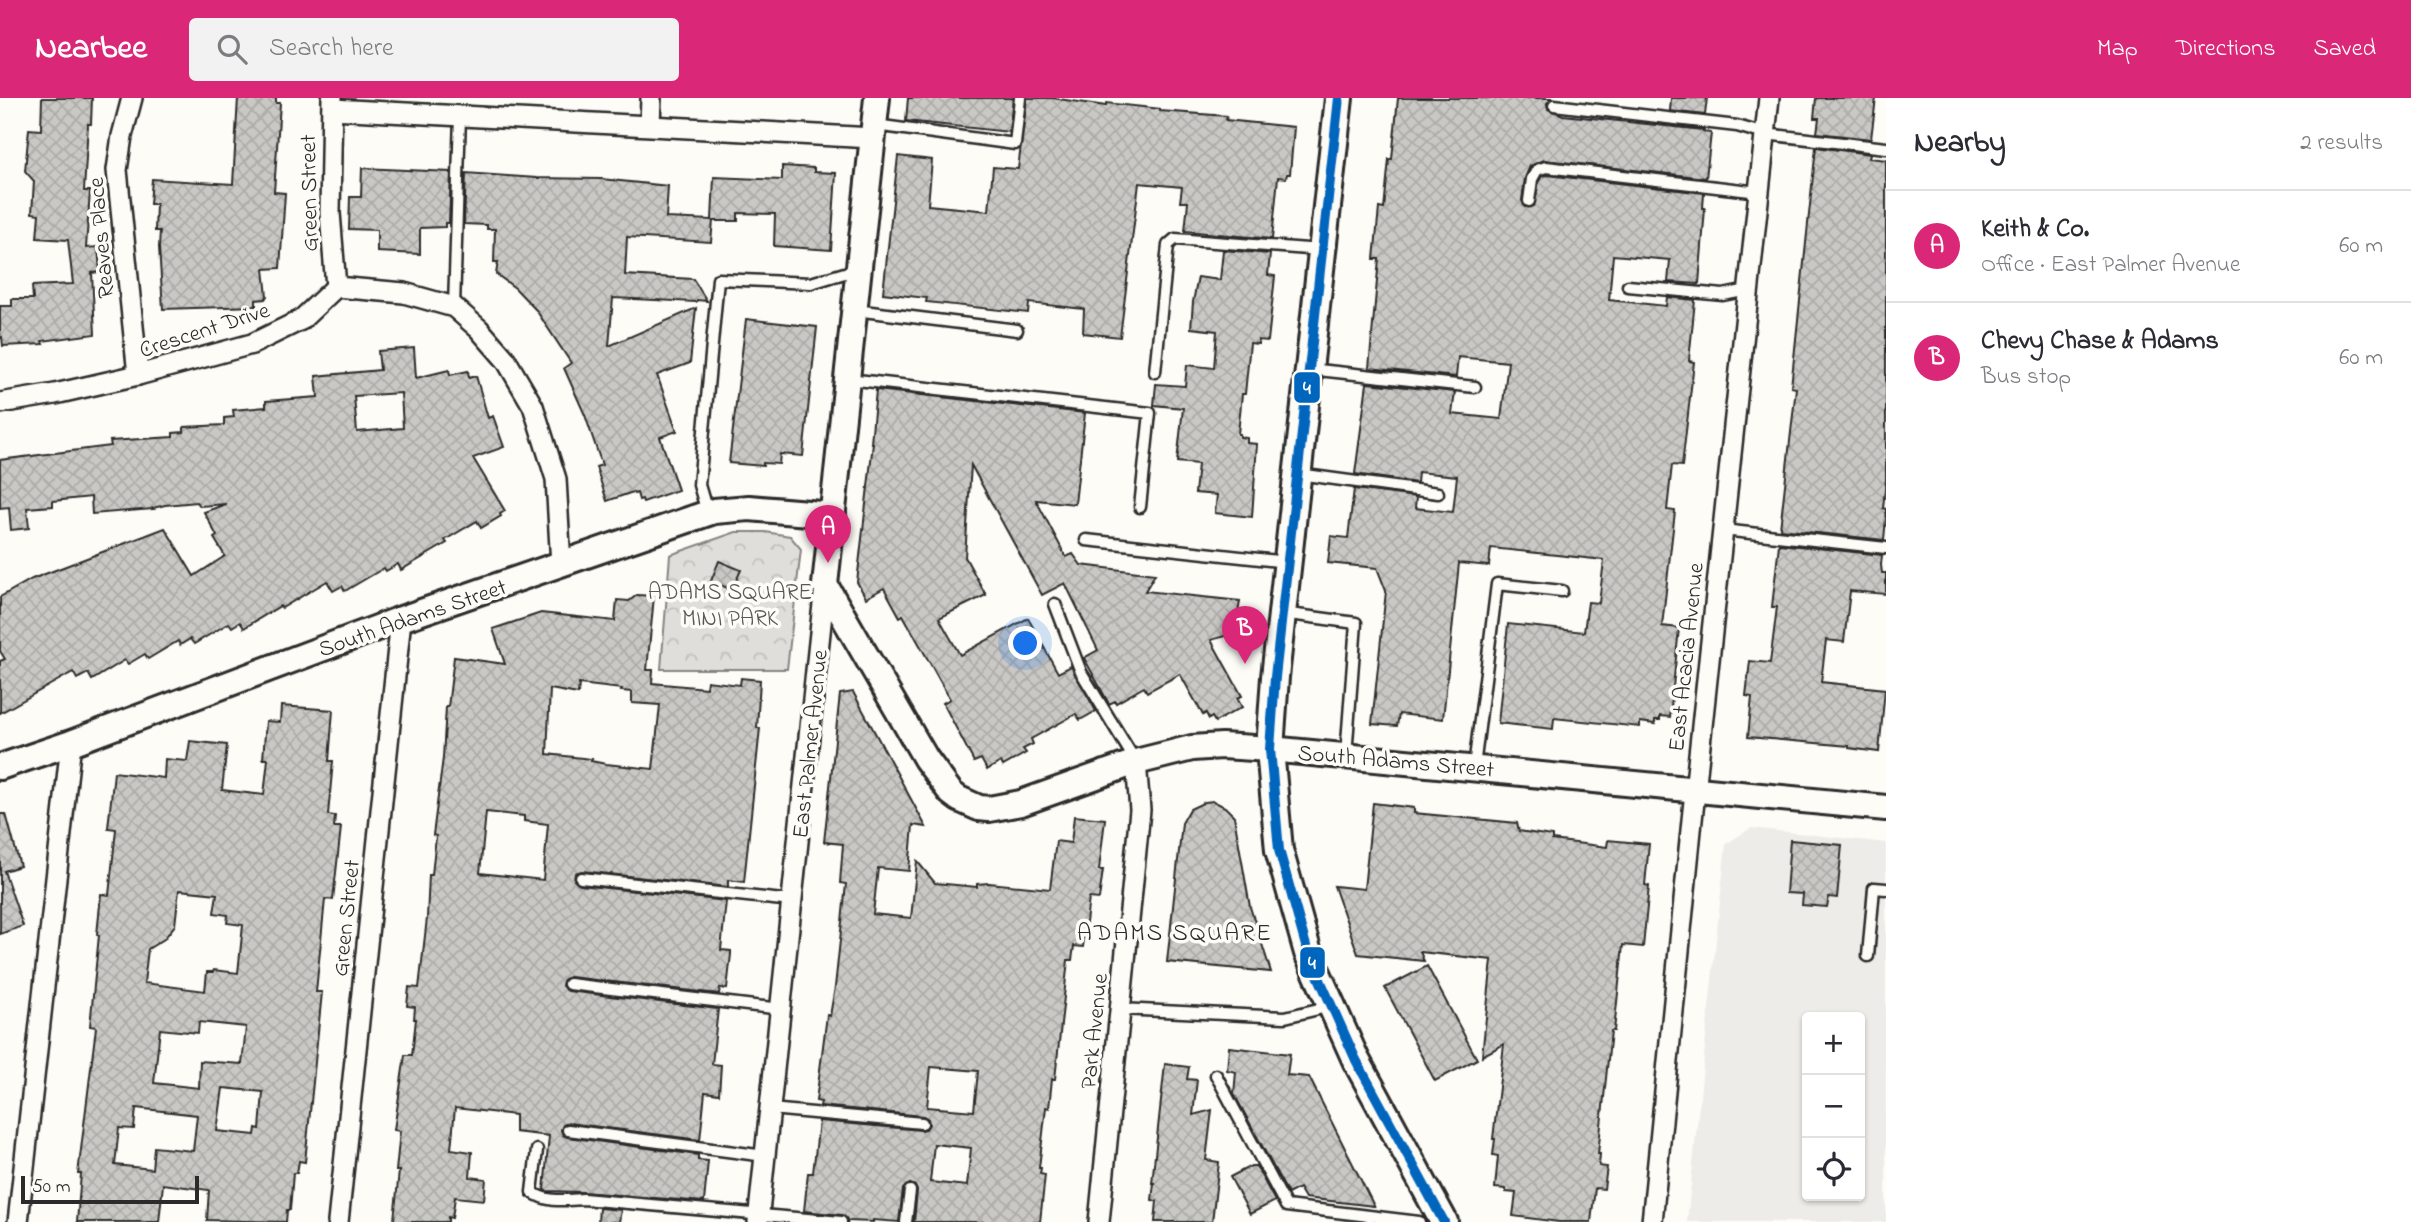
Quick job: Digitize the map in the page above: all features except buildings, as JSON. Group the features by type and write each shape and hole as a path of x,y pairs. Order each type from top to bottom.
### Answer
{"main road":[{"path":"1339,98 1287,562 1270,749 1279,850 1308,953 1356,1060 1444,1222"}],"street":[{"name":"Reaves Place","path":"132,98 117,170 138,375"},
{"path":"650,125 651,98"},
{"name":"East Palmer Avenue","path":"758,1218 877,98"},
{"name":"East Acacia Avenue","path":"1652,1222 1695,788 1769,98"},
{"path":"332,103 460,115 650,125 874,132"},
{"name":"Green Street","path":"332,103 330,213 337,287"},
{"name":"Crescent Drive","path":"0,403 55,394 138,375 265,339 301,320 337,287"},
{"path":"337,287 404,293 454,307 479,329 506,360 533,406 556,479 561,565"},
{"name":"South Adams Street","path":"0,767 401,619 707,513 749,508 832,516"},
{"name":"South Adams Street","path":"825,585 926,760 951,793 979,808 1005,807 1136,762 1192,748 1222,746 1695,788 1886,808"},
{"name":"Green Street","path":"338,1222 401,619"},
{"path":"18,1222 71,743"},
{"name":"Park Avenue","path":"1099,1222 1140,810 1136,762"}],"lane":[{"path":"874,132 1015,144 1020,98"},
{"path":"1554,106 1737,126 1765,134 1886,148"},
{"path":"454,307 460,115"},
{"path":"1529,201 1532,179 1537,170 1546,167 1759,192"},
{"path":"1156,372 1168,245 1175,239 1322,250"},
{"path":"707,513 699,485 718,279 811,284 859,269"},
{"path":"1628,286 1723,295 1748,290"},
{"path":"855,310 1017,330"},
{"path":"1309,369 1475,387"},
{"path":"847,379 1150,413 1140,508"},
{"path":"1297,474 1438,493"},
{"path":"1723,530 1886,548"},
{"path":"1086,540 1287,562"},
{"path":"1474,768 1497,584 1562,591"},
{"path":"1055,604 1081,672 1136,762"},
{"path":"1282,613 1356,622 1346,756"},
{"path":"581,878 792,901"},
{"path":"1868,956 1874,888 1886,889"},
{"path":"569,984 781,1009"},
{"path":"1120,1009 1286,1017 1332,1006"},
{"path":"1216,1075 1286,1206 1419,1222"},
{"path":"770,1109 922,1123"},
{"path":"568,1130 765,1156"},
{"path":"537,1150 532,1192 541,1198 758,1218 841,1222"},
{"path":"906,1222 910,1191"}],"shaded area":[{"path":"1751,828 1886,843 1886,1222 1687,1222 1726,844"}],"green space":[{"name":"ADAMS SQUARE MINI PARK","path":"736,532 765,532 790,536 801,549 787,669 661,669 670,555"}],"transit line":[{"name":"4","path":"1339,98 1275,677 1270,749 1279,850 1308,953 1356,1060 1444,1222"}],"place":[{"name":"Keith & Co.","path":"828,563"},
{"name":"Chevy Chase & Adams","path":"1245,664"}],"district":[{"name":"ADAMS SQUARE","path":"1175,932"}]}
